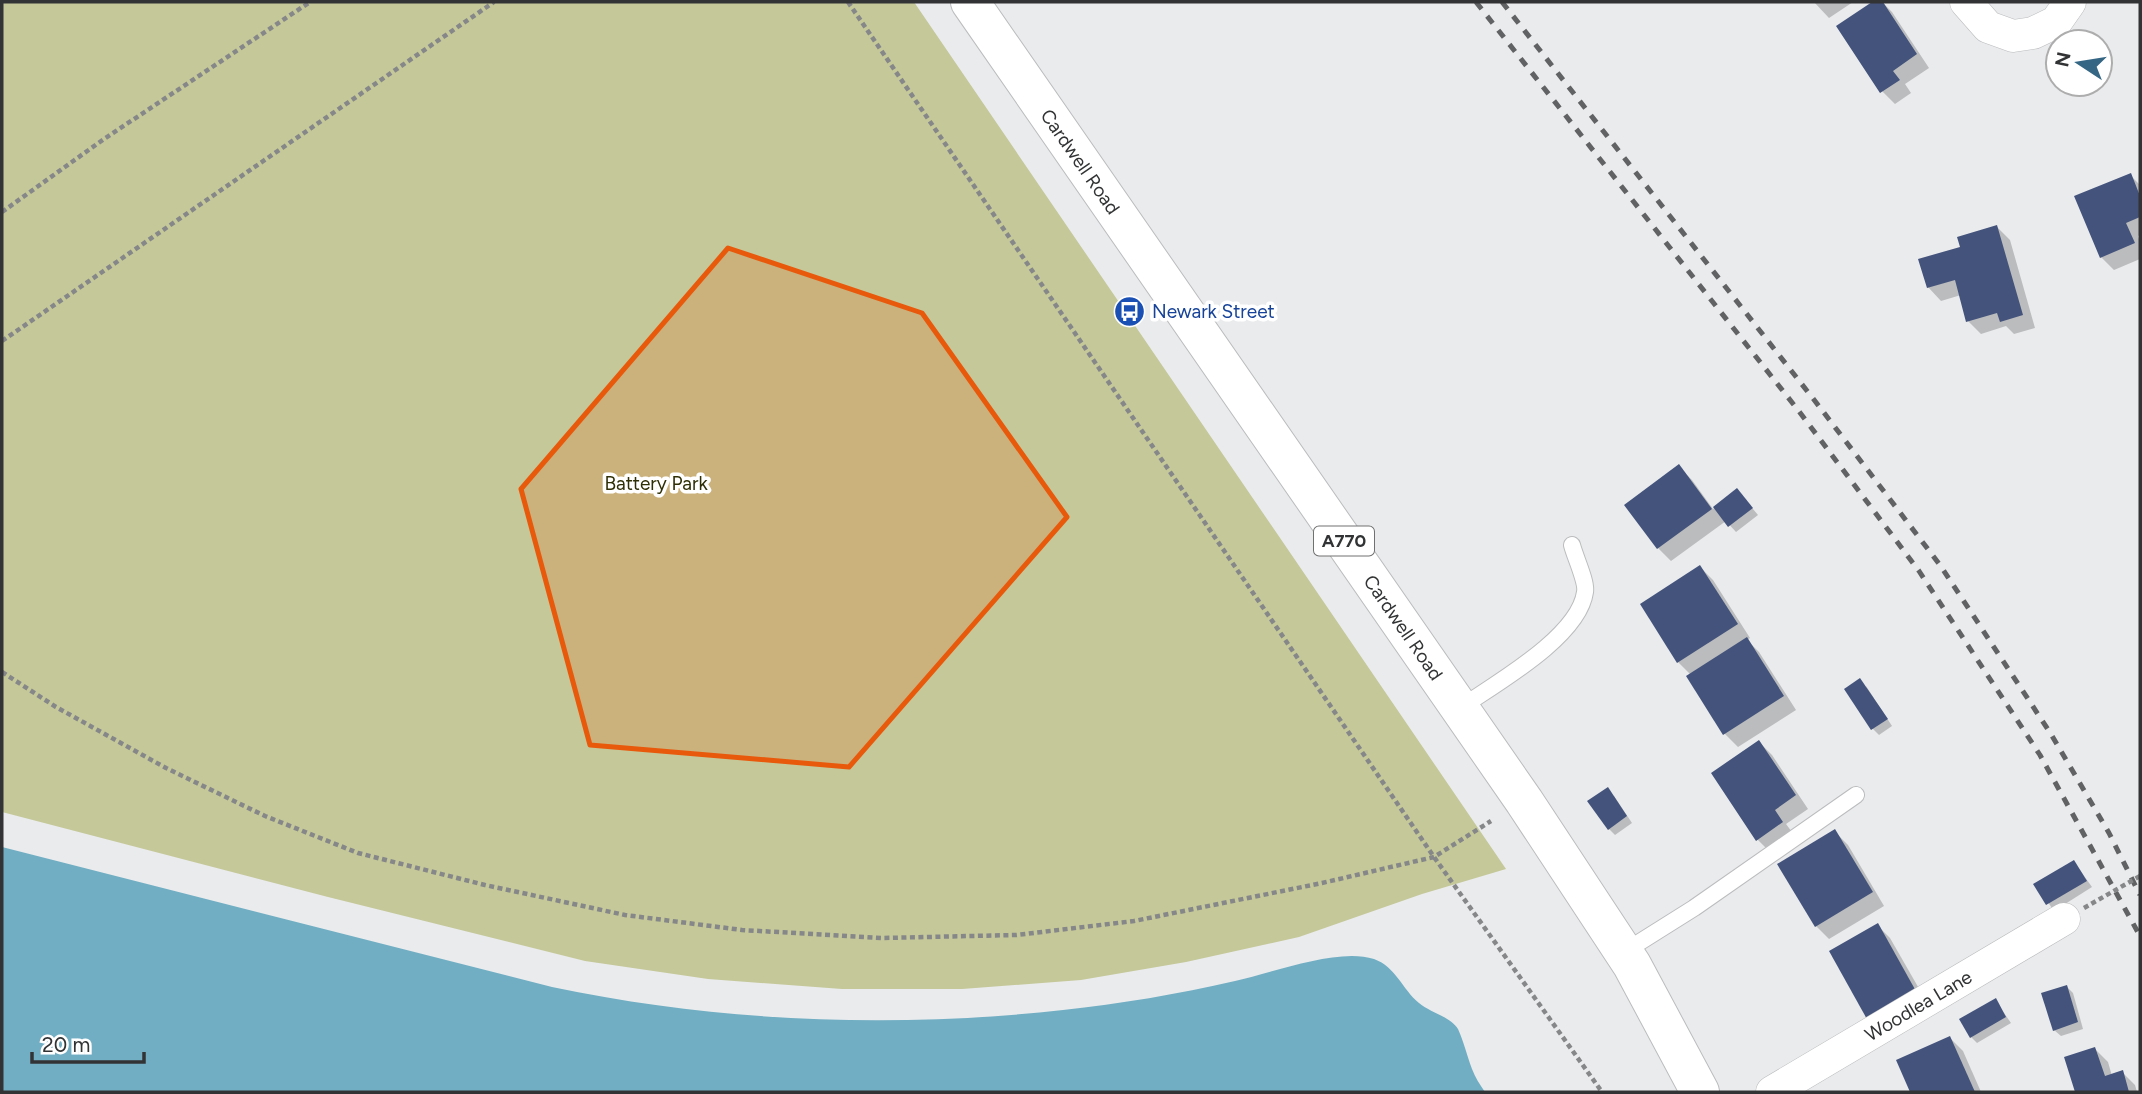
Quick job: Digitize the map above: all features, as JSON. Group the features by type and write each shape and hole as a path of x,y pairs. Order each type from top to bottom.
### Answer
{"main road":[{"name":"Cardwell Road","path":"970,2 1524,801 1624,952 1700,1092"}],"street":[{"path":"1966,2 1989,27 2013,36 2033,33 2056,22 2070,2"},
{"name":"Woodlea Lane","path":"1772,1092 2074,913"}],"lane":[{"path":"1460,708 1539,654 1577,616 1586,590 1572,545"},
{"path":"1624,952 1694,908 1856,795"}],"path":[{"path":"2,212 104,139 310,2"},
{"path":"2,341 494,2"},
{"path":"848,2 1434,857 1602,1092"},
{"path":"2,672 56,707 166,768 265,816 358,853 485,886 638,917 742,930 882,938 1016,935 1134,921 1434,857 1524,801"},
{"path":"2074,913 2140,876"}],"highlighted area":[{"path":"728,248 922,313 1067,517 849,767 590,745 521,489"}],"green space":[{"name":"Battery Park","path":"2,2 914,2 1506,869 1422,894 1299,937 1186,962 1081,980 962,989 842,989 708,979 585,961 2,812"}],"water":[{"path":"2,847 552,987 615,999 742,1015 870,1020 999,1016 1063,1010 1192,990 1305,962 1359,956 1374,959 1388,967 1419,1003 1455,1025 1473,1072 1485,1092 2,1092"}],"building":[{"path":"1872,2 1883,2 1917,54 1893,71 1900,80 1880,93 1836,26"},
{"path":"2131,173 2140,196 2140,217 2126,223 2135,243 2100,258 2074,196"},
{"path":"1997,225 2023,315 2000,322 1997,313 1966,322 1955,280 1927,288 1918,259 1960,247 1957,237"},
{"path":"1679,464 1712,509 1657,549 1624,505"},
{"path":"1737,488 1753,508 1728,527 1713,507"},
{"path":"1700,565 1738,624 1677,663 1640,604"},
{"path":"1747,637 1784,696 1723,735 1686,676"},
{"path":"1860,678 1888,719 1871,730 1844,689"},
{"path":"1759,740 1796,795 1775,810 1783,822 1756,841 1711,773"},
{"path":"1608,787 1627,816 1608,830 1587,801"},
{"path":"1835,829 1873,892 1815,927 1777,864"},
{"path":"2074,860 2087,881 2046,905 2033,884"},
{"path":"1878,923 1917,993 1868,1021 1829,951"},
{"path":"2067,985 2078,1022 2053,1031 2041,993"},
{"path":"1996,998 2006,1017 1970,1038 1959,1019"},
{"path":"1950,1036 1975,1092 1910,1092 1896,1060"},
{"path":"2095,1047 2105,1076 2123,1070 2129,1092 2075,1092 2064,1057"}],"railway":[{"path":"1476,2 1798,410 1919,571 2040,755 2140,936"},
{"path":"1502,2 1940,565 2051,734 2109,833 2140,895"}],"place":[{"name":"Newark Street","path":"1129,311"}]}
